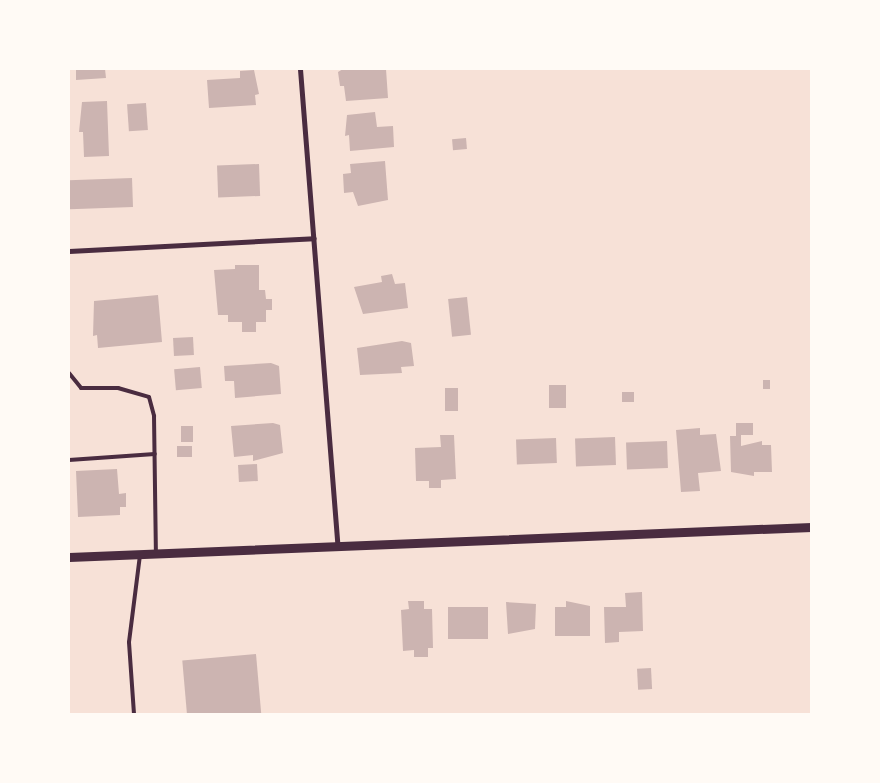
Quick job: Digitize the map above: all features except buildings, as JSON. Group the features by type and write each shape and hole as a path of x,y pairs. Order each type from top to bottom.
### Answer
{"street":[{"path":"300,69 337,543"},
{"path":"69,251 314,238"},
{"path":"69,557 337,543 811,527"}],"lane":[{"path":"69,374 81,388 118,388 149,397 155,454 156,552"},
{"path":"69,460 155,454"},
{"path":"134,714 129,642 140,553"}]}
